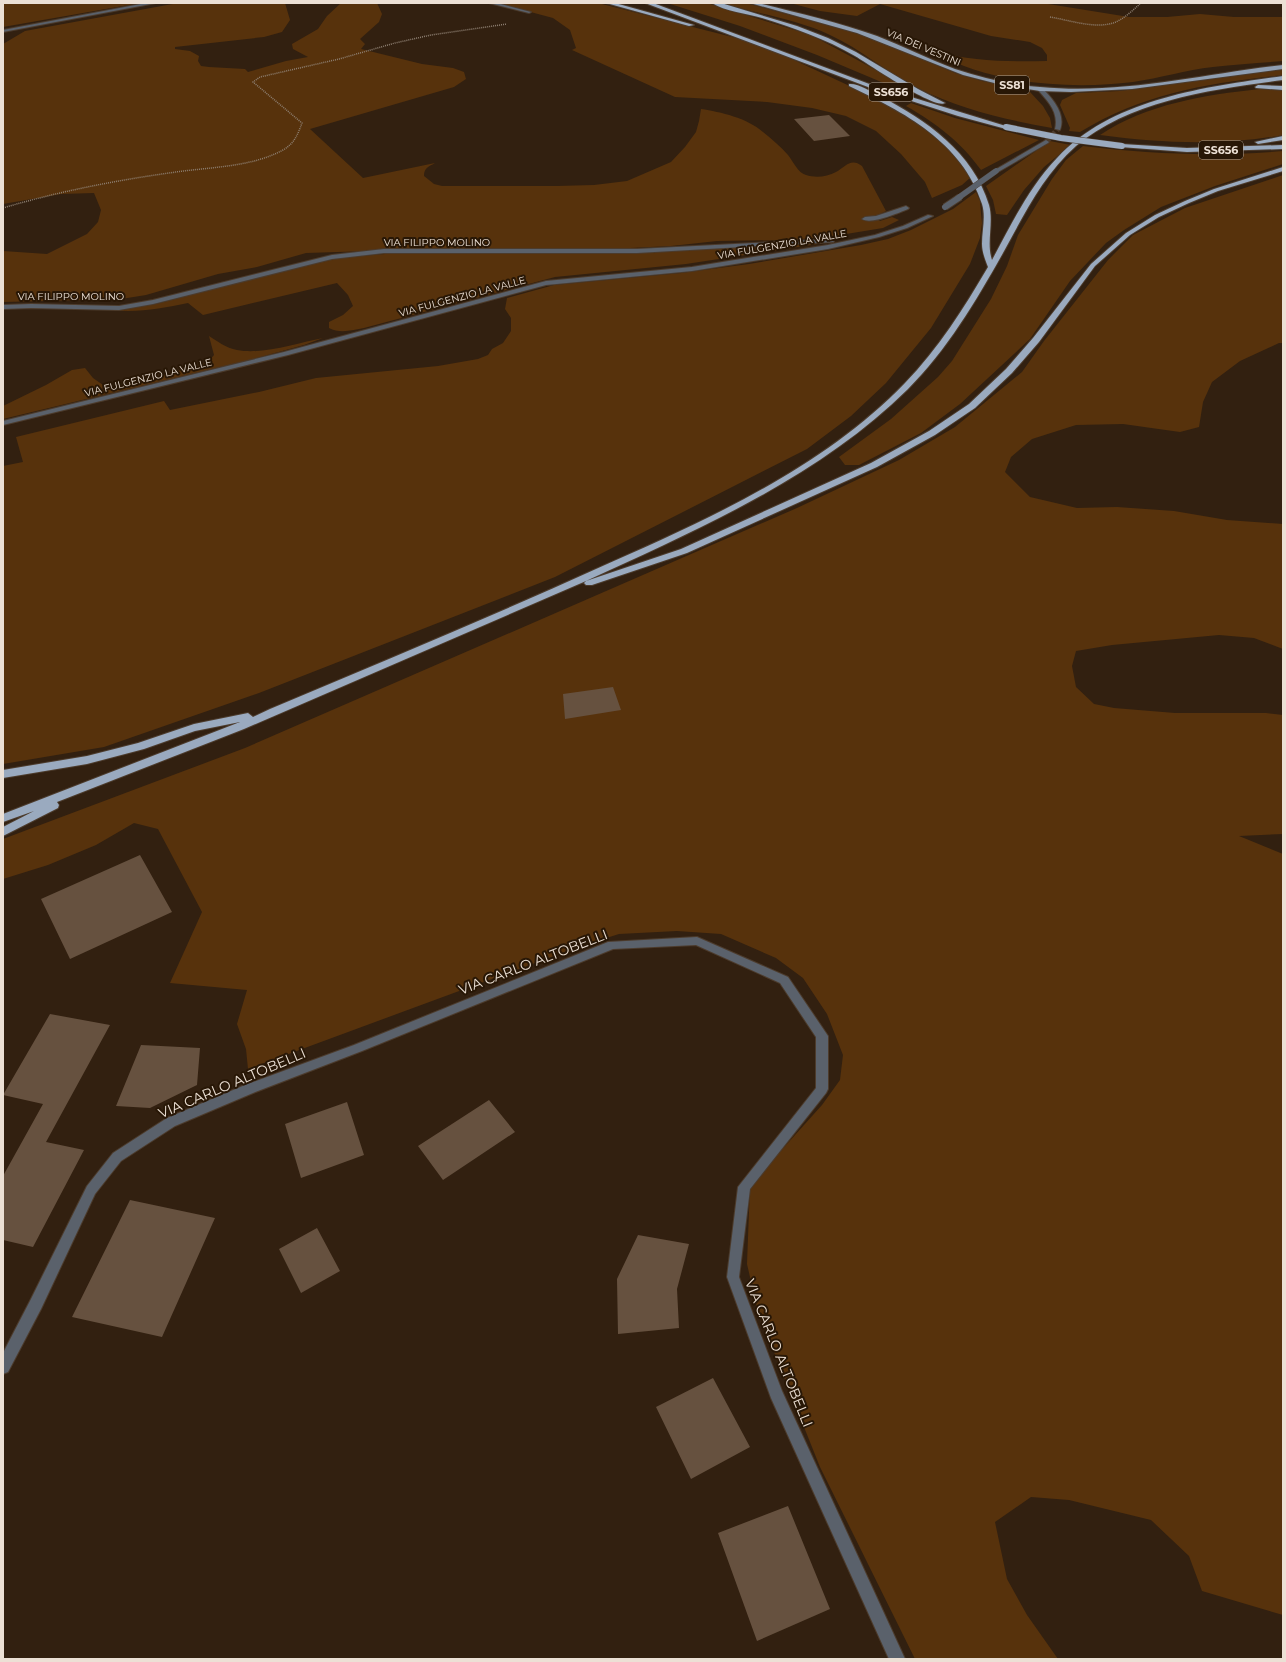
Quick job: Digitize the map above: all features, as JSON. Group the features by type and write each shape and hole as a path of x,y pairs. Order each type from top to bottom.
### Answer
{"highway":[{"path":"609,3 744,38"},
{"name":"SS656","path":"648,3 909,98 976,120 1006,127 1061,138 1122,146 1160,149 1215,150 1283,147"},
{"path":"715,3 808,31 842,46 901,82 934,99 1006,127"},
{"path":"778,51 888,102 925,125 956,153 978,183 986,205 986,251 991,267"},
{"path":"3,818 273,713 595,574 764,492 822,456 864,425 896,397 922,371 970,303 1021,211 1036,189 1053,166 1088,134 1128,113 1194,94 1241,84 1283,78"},
{"path":"1194,94 1237,89 1283,88"},
{"path":"1160,149 1283,138"},
{"path":"526,604 684,551 874,465 932,434 972,406 1009,371 1036,340 1093,265 1128,234 1158,216 1186,202 1216,190 1283,169"},
{"path":"3,774 87,760 140,746 194,728 273,713"},
{"path":"3,832 101,781"}],"main road":[{"name":"VIA DEI VESTINI","path":"752,3 873,36 958,72 1005,84 1040,89 1088,91 1127,89 1219,74 1283,67"}],"street":[{"path":"3,31 154,3"},
{"path":"491,3 529,12"},
{"path":"1040,89 1050,100 1056,110 1060,123 1058,129"},
{"path":"945,207 996,171 1046,142"},
{"path":"865,219 876,218 906,208"},
{"name":"VIA FULGENZIO LA VALLE","path":"3,423 293,352 546,283 692,269 828,247 877,236 905,227 930,216"},
{"name":"VIA FILIPPO MOLINO","path":"3,307 31,306 119,308 153,302 332,257 384,252 637,251 744,244 809,243 877,236"},
{"name":"VIA CARLO ALTOBELLI","path":"3,1368 36,1304 91,1190 117,1157 171,1122 249,1089 365,1045 612,945 697,941 784,980 822,1036 822,1089 744,1187 733,1277 776,1393 897,1659"}],"path":[{"path":"1050,17 1072,21 1106,24 1115,22 1141,3"},
{"path":"3,208 26,200 96,185 244,162 282,151 297,138 302,123 253,82 260,77 430,35 510,24"}],"shaded area":[{"path":"3,3 140,3 3,27"},
{"path":"178,3 285,3 290,20 282,32 264,37 175,47 175,49 190,51 199,56 198,61 201,66 245,69 248,72 286,61 308,57 293,49 292,44 318,29 327,16 341,3 377,3 382,14 379,22 360,39 365,44 361,49 422,64 453,68 464,72 466,79 454,87 310,129 363,178 435,163 426,169 424,176 434,184 442,186 594,185 627,181 671,162 696,132 701,109 734,116 757,127 770,137 788,155 803,174 825,176 836,172 848,164 855,162 858,163 862,166 886,211 874,217 880,221 892,217 899,220 883,228 840,235 792,240 717,241 671,246 591,250 465,248 306,253 257,267 218,274 146,295 121,299 3,302 3,251 47,254 87,234 98,222 101,210 94,193 61,194 3,204 3,44 25,31"},
{"path":"497,3 598,3 748,41 777,52 886,103 933,133 953,154 971,177 962,185 932,198 925,182 901,154 876,131 846,116 812,108 767,102 675,97 572,50 576,48 570,30 553,18"},
{"path":"667,3 707,3 811,35 902,84 901,86 886,84 817,55 740,26"},
{"path":"722,3 746,3 848,31 871,38 955,73 982,81 1023,89 1030,92 1043,106 1050,118 1052,128 984,113 950,102 907,82 852,47 817,29"},
{"path":"790,3 1042,3 1129,17 1167,17 1200,14 1234,17 1283,17 1283,61 1203,68 1133,82 1109,84 1083,85 1031,82 1005,78 980,71 956,63 934,52 990,60 1047,61 1047,55 1042,48 1030,42 991,36 880,4 857,16 820,11"},
{"path":"1283,69 1283,75 1203,86 1153,99 1128,108 1080,132 1069,131 1070,128 1060,105 1062,100 1076,93 1120,91"},
{"path":"1260,89 1283,90 1283,135 1238,141 1192,142 1145,140 1100,135 1118,124 1157,108 1218,94"},
{"path":"911,103 955,118 1039,140 981,170 965,150 947,134 906,106"},
{"path":"1050,141 1071,145 1044,167 1024,190 1007,215 996,214 993,200 986,186"},
{"path":"1083,146 1183,154 1233,154 1283,151 1283,164 1215,186 1161,207 1124,230 1106,243 1070,281 1030,339 960,404 921,433 859,465 845,465 839,457 891,419 938,377 952,361 991,299 1007,266 1018,235 1052,179 1066,160"},
{"path":"1283,175 1283,343 1279,343 1240,361 1212,382 1203,402 1199,427 1180,432 1123,424 1076,425 1032,439 1011,457 1005,472 1030,497 1077,508 1117,507 1174,511 1227,520 1283,524 1283,649 1254,638 1219,635 1112,645 1076,651 1072,666 1076,687 1094,704 1114,708 1175,713 1266,713 1283,715 1283,834 1239,836 1283,854 1283,1615 1202,1591 1189,1556 1151,1520 1069,1500 1031,1497 995,1522 1007,1579 1027,1615 1058,1659 915,1659 820,1467 758,1312 747,1264 750,1185 822,1105 840,1080 843,1055 827,1014 803,978 776,958 721,934 677,931 619,934 578,947 248,1069 246,1049 237,1024 247,990 170,983 202,912 158,829 134,823 96,845 48,865 3,879 3,839 245,748 797,508 899,460 955,427 1022,372 1044,341 1108,260 1133,235 1185,208"},
{"path":"976,192 980,201 982,223 980,238 970,264 931,328 886,383 851,416 807,449 555,577 259,693 104,747 3,764 3,466 23,462 16,437 164,401 170,410 259,392 316,378 438,366 478,359 488,355 492,349 503,343 511,331 511,318 505,309 507,298 554,285 681,273 749,264 888,239 911,230 953,209"},
{"path":"824,243 686,264 555,277 364,328 346,331 338,331 329,328 329,322 343,315 353,306 348,295 337,283 203,315 188,303 141,310 112,310 156,304 304,264 337,258 385,254 594,254"},
{"path":"209,336 229,348 247,351 269,350 323,338 304,345 253,359 3,419 3,406 46,385 72,370 85,368 93,378 103,385 102,390 201,365 209,361 214,355"}],"building":[{"path":"829,115 850,136 814,141 794,119"},
{"path":"613,687 621,710 565,719 563,694"},
{"path":"140,855 172,912 70,959 41,899"},
{"path":"50,1014 110,1025 46,1142 84,1150 33,1247 3,1240 3,1176 43,1104 3,1095"},
{"path":"141,1045 200,1048 197,1085 150,1108 116,1106"},
{"path":"489,1100 515,1132 443,1180 418,1146"},
{"path":"347,1102 364,1155 301,1178 285,1124"},
{"path":"130,1200 215,1218 162,1337 72,1317"},
{"path":"317,1228 340,1271 301,1293 279,1249"},
{"path":"638,1235 689,1244 677,1289 679,1328 618,1334 617,1279"},
{"path":"713,1378 750,1447 691,1479 656,1407"},
{"path":"788,1506 830,1609 757,1641 718,1533"}],"tunnel":[{"path":"1046,142 1058,129"}]}
